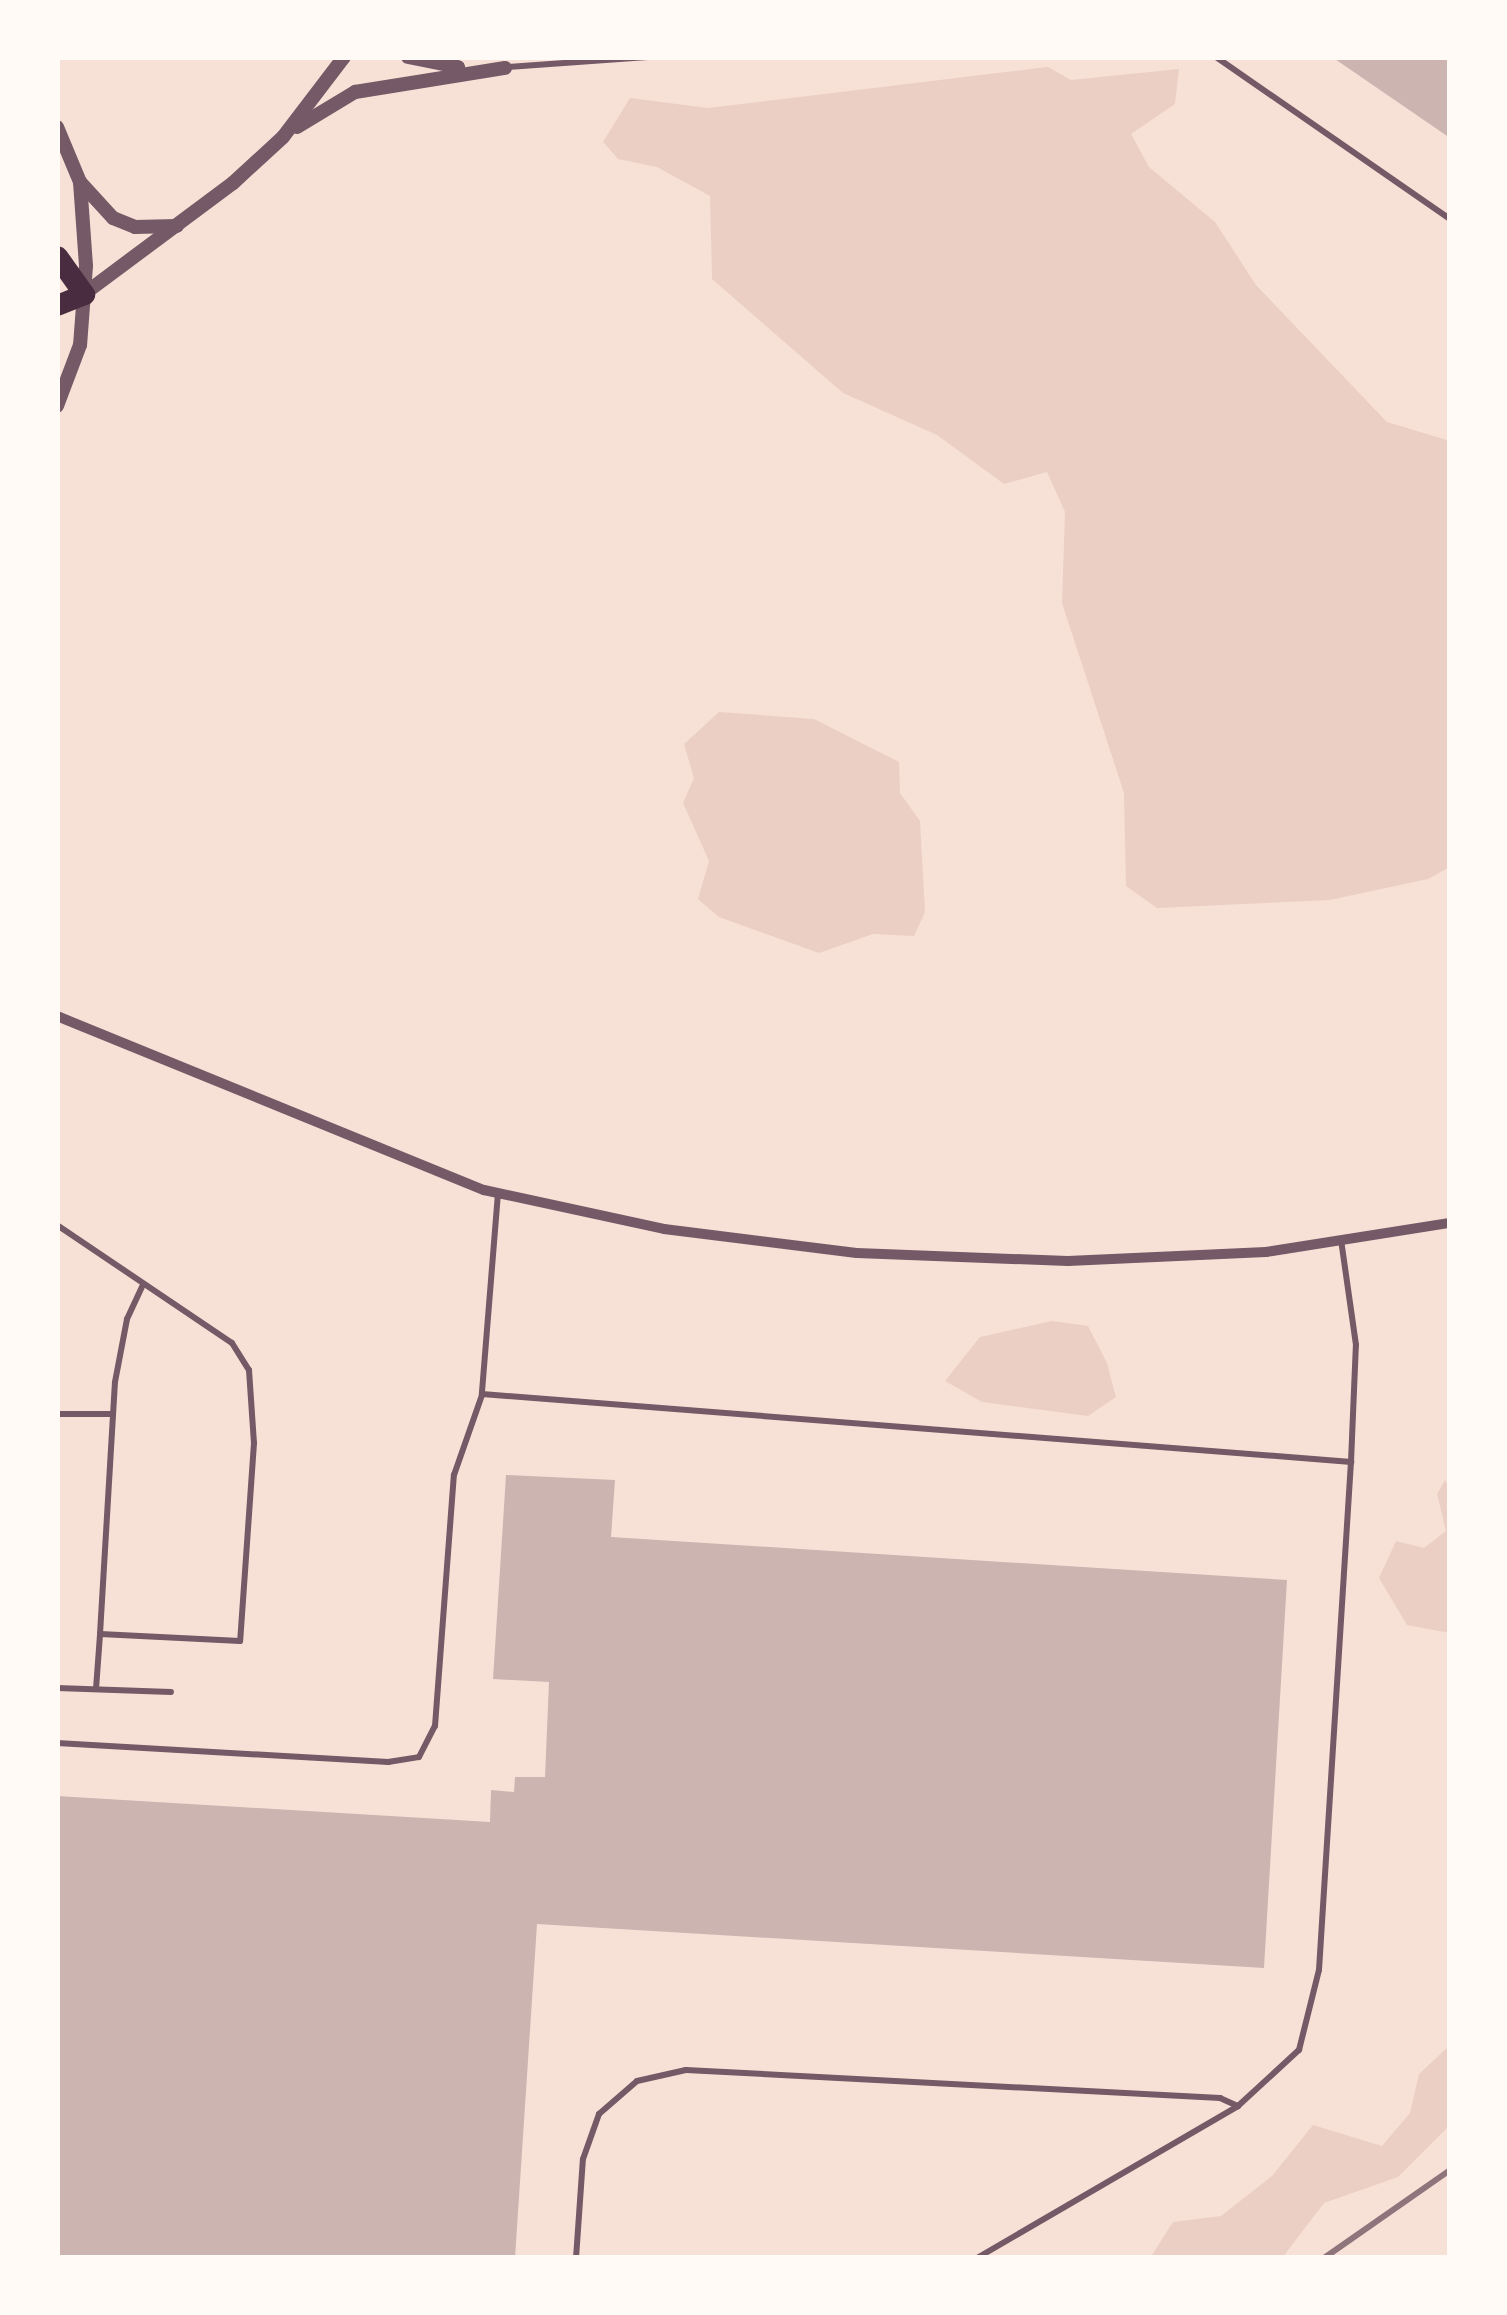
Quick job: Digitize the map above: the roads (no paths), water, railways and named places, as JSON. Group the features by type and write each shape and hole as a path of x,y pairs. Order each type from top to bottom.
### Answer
{"highway":[{"path":"57,256 84,294 57,305"}],"street":[{"path":"283,137 344,57"},
{"path":"408,57 432,67 505,68"},
{"path":"84,294 181,226 283,137 355,92 505,68"},
{"path":"57,127 80,182 113,218 134,227 181,226"},
{"path":"57,406 80,345 84,294 80,182"},
{"path":"57,1016 498,1193 664,1229 857,1253 1068,1261 1341,1240 1450,1223"}],"lane":[{"path":"505,68 649,57"},
{"path":"1216,57 1450,220"},
{"path":"57,1743 356,1761 418,1756 435,1726 454,1475 482,1394 498,1193"},
{"path":"57,1226 232,1343 254,1387 240,1641 100,1634"},
{"path":"977,2258 1238,2106 1299,2050 1312,2018 1356,1345 1341,1240"},
{"path":"96,1689 119,1346 143,1285"},
{"path":"482,1394 1351,1462"},
{"path":"57,1414 113,1414"},
{"path":"57,1688 171,1692"},
{"path":"576,2258 583,2158 599,2114 637,2080 686,2069 1220,2098 1238,2106"}],"railway":[{"path":"1324,2258 1450,2170"}]}
